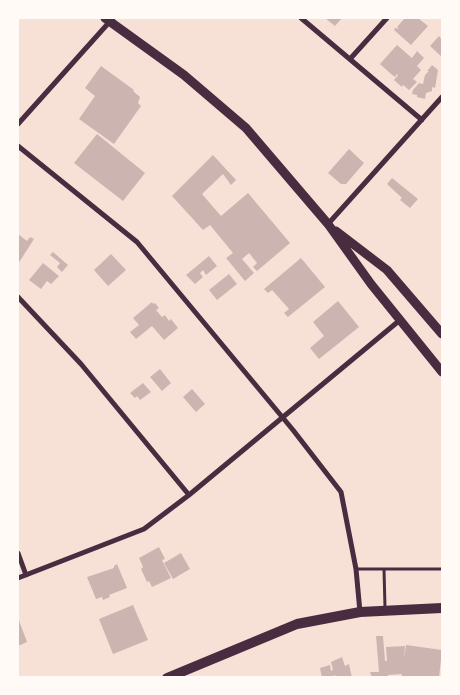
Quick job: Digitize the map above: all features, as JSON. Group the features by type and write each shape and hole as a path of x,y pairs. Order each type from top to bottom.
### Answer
{"main road":[{"path":"109,19 184,75 246,128 328,224 371,284 442,372"},
{"path":"328,224 387,270 442,334"},
{"path":"371,284 369,277 372,271 381,268 387,270"},
{"path":"167,678 297,624 360,612 442,608"},
{"path":"414,610 442,613"}],"street":[{"path":"301,18 422,120"},
{"path":"350,59 387,18"},
{"path":"18,124 109,19"},
{"path":"328,224 442,97"},
{"path":"18,146 137,242 342,492 356,569 360,612"},
{"path":"20,298 81,364 189,495"},
{"path":"18,305 20,298"},
{"path":"18,578 144,529 189,495 400,320"},
{"path":"18,553 26,575"}],"lane":[{"path":"356,569 442,569"},
{"path":"384,569 386,610"}],"building":[{"path":"325,18 342,18 335,26"},
{"path":"405,18 418,18 428,26 411,45 394,30 395,28 399,29 397,27"},
{"path":"439,36 442,40 442,57 430,46"},
{"path":"397,45 412,58 417,51 424,58 417,66 421,70 413,79 417,82 409,90 394,80 397,74 395,77 380,64"},
{"path":"432,65 438,70 435,88 432,87 432,91 426,93 425,99 417,97 417,95 412,94 413,90 419,83 423,84 425,75"},
{"path":"101,66 134,90 140,97 138,103 141,106 114,144 79,119 95,96 85,88"},
{"path":"97,134 145,173 123,201 74,163"},
{"path":"349,149 364,163 346,184 341,184 328,173"},
{"path":"213,155 236,180 231,185 223,174 202,194 221,216 248,193 290,243 257,271 253,267 257,263 249,253 242,259 254,273 245,281 226,258 233,253 210,225 203,230 172,196"},
{"path":"392,178 418,199 410,208 400,200 402,198 387,184"},
{"path":"18,234 27,241 30,237 34,239 18,264"},
{"path":"53,252 68,265 62,272 57,267 60,263 50,255"},
{"path":"111,254 126,270 108,286 94,270"},
{"path":"209,256 217,266 206,275 203,270 200,273 203,277 195,284 186,275"},
{"path":"301,258 325,287 288,317 284,313 289,309 272,290 268,293 264,289"},
{"path":"43,263 59,276 51,284 47,281 41,289 29,280"},
{"path":"229,274 237,284 217,300 209,290"},
{"path":"338,301 359,327 319,359 310,348 324,336 313,322"},
{"path":"152,302 159,308 156,310 162,317 165,315 169,321 171,319 178,328 164,340 152,326 136,339 130,332 139,325 133,318"},
{"path":"160,369 171,383 162,391 150,377"},
{"path":"143,383 151,392 140,400 137,396 135,398 130,393"},
{"path":"192,389 205,404 196,412 183,397"},
{"path":"159,547 165,559 162,560 171,578 152,587 149,581 147,582 141,569 143,567 139,558"},
{"path":"181,553 190,569 173,579 164,563"},
{"path":"117,564 127,588 109,595 110,597 103,600 102,597 96,599 87,577 114,568"},
{"path":"133,605 148,640 113,654 99,619"},
{"path":"18,618 27,642 18,646"},
{"path":"376,636 383,636 385,661 387,661 386,647 405,646 404,659 406,645 442,650 439,678 401,678 402,674 388,675 388,678 372,678 370,672 379,672"},
{"path":"342,657 345,666 349,664 352,678 336,678 335,675 333,678 322,678 320,668 330,665 331,671 333,670 331,662"}]}
